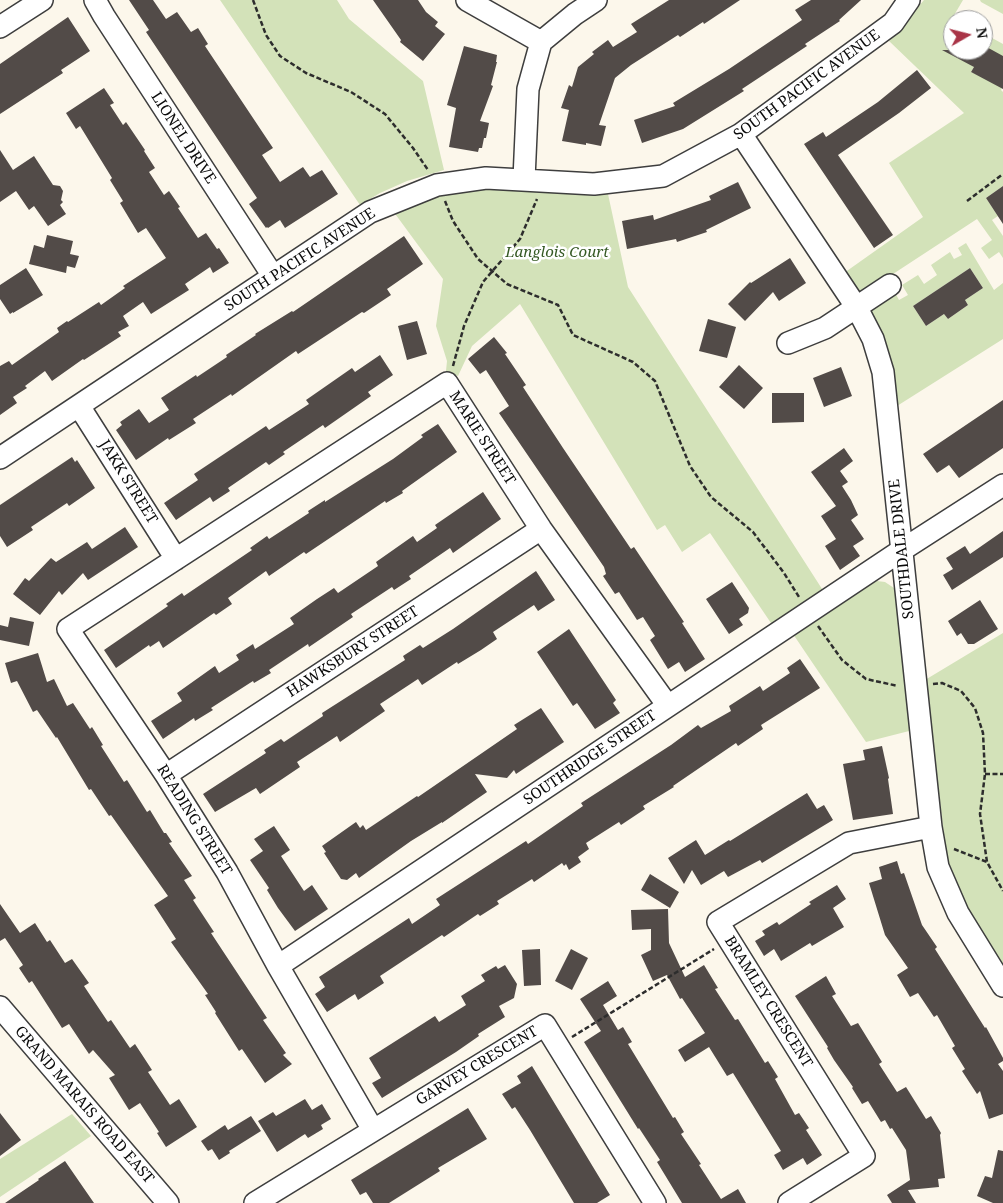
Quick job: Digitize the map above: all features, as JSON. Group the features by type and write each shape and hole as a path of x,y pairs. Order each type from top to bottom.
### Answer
{"street":[{"path":"0,26 42,0"},
{"name":"LIONEL DRIVE","path":"95,0 273,276"},
{"path":"467,0 541,42"},
{"path":"524,179 528,89 541,42 575,14 596,0"},
{"name":"SOUTH PACIFIC AVENUE","path":"0,458 370,212 437,186 486,178 594,184 663,176 741,134 893,23 909,0"},
{"name":"SOUTHDALE DRIVE","path":"741,134 857,308 873,339 883,372 931,827 938,867 958,913 1003,986"},
{"path":"788,343 825,328 890,285"},
{"name":"MARIE STREET","path":"176,559 446,383 540,529 668,706"},
{"name":"JAKK STREET","path":"79,406 176,559"},
{"name":"SOUTHRIDGE STREET","path":"278,966 902,550 1003,485"},
{"name":"HAWKSBURY STREET","path":"166,775 540,529"},
{"name":"READING STREET","path":"176,559 68,629 166,775 227,872 278,966 373,1130"},
{"name":"BRAMLEY CRESCENT","path":"788,1203 864,1156 718,922 849,843 931,827"},
{"name":"GRAND MARAIS ROAD EAST","path":"0,1007 168,1203"},
{"name":"GARVEY CRESCENT","path":"255,1203 545,1024 655,1203"}],"path":[{"path":"254,0 266,35 280,56 306,73 351,92 385,114 413,148 431,174"},
{"path":"967,201 1003,174"},
{"path":"442,194 453,221 478,259 508,284 558,305 573,335 633,362 655,381 690,466 711,497 753,532 784,573 799,597"},
{"path":"450,373 464,326 482,282 520,239 538,198"},
{"path":"814,620 842,660 866,679 892,686 907,687"},
{"path":"925,685 942,684 961,691 975,708 983,733 985,774 980,814 987,862 1003,891"},
{"path":"985,774 1003,774"},
{"path":"947,846 987,862"},
{"path":"567,1040 720,946"}],"green space":[{"path":"220,0 337,0 349,19 423,81 444,170 407,181 380,193 360,205"},
{"path":"924,0 963,0 957,10 943,10 943,60 965,60 974,67 971,72 1003,86 1001,90 1003,92 1003,186 986,198 998,216 992,220 1003,236 1003,258 999,252 989,259 981,248 992,240 977,219 864,293 858,295 844,273 923,217 889,163 964,113 889,41"},
{"path":"980,0 1003,0 1003,14 981,2"},
{"path":"993,38 1003,44 1003,58 993,52"},
{"name":"Langlois Court","path":"501,188 608,194 628,287 824,592 773,626 710,533 682,552 665,525 657,530 520,304 472,346 458,376 446,371 447,361 436,326 443,279 393,211 428,198 472,189"},
{"path":"966,243 994,290 1003,283 1003,339 897,406 868,310 894,291 899,300 908,295 902,285 918,275 924,284 937,275 931,265 950,252 954,259 962,255 958,248","holes":["970,268 983,288 965,300 968,305 948,319 944,314 926,326 913,306"]},
{"path":"877,581 885,582 894,588 899,599 913,730 866,742 793,634 868,584"},
{"path":"1003,633 1003,969 975,925 947,859 925,680"},
{"path":"72,1114 91,1136 0,1197 0,1159"}],"building":[{"path":"129,0 153,0 166,19 177,12 191,32 198,28 208,44 205,46 273,148 262,155 280,182 303,167 310,177 322,170 338,194 285,228 280,220 266,228 249,204 257,198 146,32 149,30"},
{"path":"373,0 418,0 426,12 438,22 435,26 445,34 423,61 400,42 401,40"},
{"path":"669,0 740,0 704,24 703,22 680,37 678,35 631,65 615,78 599,125 606,126 601,146 562,141 569,110 561,108 569,85 572,87 578,67 594,54 592,52 608,40 613,47 637,32 631,24"},
{"path":"811,0 861,0 840,21 805,44 807,46 742,89 744,91 683,129 642,143 634,120 675,106 673,103 729,69 802,20 795,10"},
{"path":"68,17 90,51 61,70 63,73 0,114 0,64"},
{"path":"464,46 497,55 491,85 493,86 480,121 489,123 486,138 484,138 482,148 479,148 478,152 449,147 456,108 447,105"},
{"path":"993,50 1003,56 1003,89 971,72 974,67 961,60 993,60"},
{"path":"917,70 931,88 899,113 838,155 893,235 874,248 804,144 823,132 826,137 878,102"},
{"path":"104,88 114,103 110,105 123,125 126,122 145,150 155,168 149,172 164,195 169,191 198,238 206,233 229,263 213,273 210,267 185,284 189,290 151,314 143,302 123,316 129,326 118,332 121,336 52,381 45,371 25,386 27,388 13,397 17,403 0,415 0,366 9,361 12,365 59,332 57,328 67,321 99,302 101,305 125,288 123,286 166,258 146,228 138,233 120,203 123,201 110,180 112,178 80,126 76,129 66,113"},
{"path":"0,150 13,170 34,156 53,185 60,186 63,191 61,200 63,202 60,205 66,214 48,226 34,206 29,210 16,191 0,202"},
{"path":"738,182 751,208 706,230 707,232 677,242 676,239 627,249 622,221 653,215 654,220 711,200 709,196"},
{"path":"1003,186 1003,224 986,198"},
{"path":"47,235 73,241 70,254 79,256 75,268 67,266 66,273 29,264 34,245 44,248"},
{"path":"404,236 423,264 387,289 391,295 298,354 296,351 232,396 231,394 193,419 196,423 169,440 168,438 136,460 116,430 122,425 120,422 139,409 149,423 169,410 161,398 227,357 226,355 255,334 293,312"},
{"path":"790,258 806,283 779,301 773,292 745,321 728,304 750,282"},
{"path":"26,268 43,295 10,314 0,299 0,285"},
{"path":"970,268 983,288 965,300 968,305 948,319 944,314 926,326 913,306"},
{"path":"708,319 736,327 727,358 699,351"},
{"path":"417,321 427,354 407,360 398,326"},
{"path":"494,337 507,353 505,354 526,385 523,387 563,448 631,549 634,547 684,622 682,623 705,659 685,672 679,662 668,669 650,640 655,636 643,617 637,620 619,592 615,594 603,576 606,574 604,567 499,413 509,406 486,370 480,374 468,359"},
{"path":"380,355 393,375 368,392 371,396 325,428 323,425 283,452 285,454 269,465 266,462 228,488 230,491 213,502 210,497 176,520 164,503 198,480 194,474 266,426 269,430 309,404 306,400 352,368 355,372"},
{"path":"739,365 763,388 744,409 719,387"},
{"path":"841,367 852,396 824,407 813,378"},
{"path":"772,393 804,393 804,422 772,423"},
{"path":"1003,400 1003,448 959,478 949,465 937,473 923,454"},
{"path":"438,424 457,452 402,491 403,493 386,503 385,501 306,554 304,552 269,576 266,571 228,598 232,604 216,615 214,613 163,648 159,641 150,647 149,645 116,668 104,650 168,606 166,604 182,593 184,596 252,550 250,548 267,536 269,539 309,513 308,511 325,500 325,502 393,459 423,437 421,435"},
{"path":"844,448 853,461 840,471 848,482 842,486 858,515 851,520 864,539 853,546 860,556 840,570 825,546 836,539 821,516 836,506 811,472"},
{"path":"72,457 75,462 77,460 95,488 69,506 67,503 31,527 33,530 7,547 0,536 0,505"},
{"path":"483,492 501,519 453,553 450,548 409,576 411,579 394,590 392,587 351,614 353,617 309,647 308,644 269,670 271,673 254,683 253,681 211,708 213,710 195,721 194,718 163,739 151,721 182,701 177,693 215,666 219,673 239,660 236,655 253,644 255,649 294,624 290,618 317,599 334,588 338,593 378,566 376,562 413,536 417,542 437,528 435,525"},
{"path":"125,527 138,547 88,580 83,573 62,595 59,591 40,615 13,594 25,578 29,581 51,558 56,562 87,542 92,549"},
{"path":"1003,531 1003,557 952,590 943,575 953,569 946,558 965,546 970,554"},
{"path":"536,571 555,600 538,611 534,605 493,632 497,639 422,685 418,679 380,704 385,711 340,742 337,736 297,762 300,767 260,794 256,788 215,812 203,794 266,753 264,750 281,739 284,742 323,716 322,713 405,660 403,656 420,645 423,648 453,629"},
{"path":"732,582 749,608 748,613 739,619 743,625 729,634 706,599"},
{"path":"980,600 998,629 974,644 968,644 961,633 957,636 948,621"},
{"path":"10,617 34,622 29,646 0,640 0,625 8,627"},
{"path":"569,629 616,700 613,703 620,713 595,729 577,703 573,706 537,652"},
{"path":"38,653 47,682 54,679 67,706 73,703 90,729 92,727 103,745 101,746 124,782 127,780 147,812 150,810 172,842 169,843 192,876 184,880 196,898 193,900 214,932 211,933 267,1018 263,1020 286,1053 283,1055 292,1064 265,1083 242,1049 239,1051 205,995 208,994 171,942 176,939 154,905 168,896 111,815 109,816 91,789 89,790 57,737 37,710 33,712 17,681 11,683 5,663"},
{"path":"800,659 820,688 761,725 763,729 738,746 736,743 674,787 643,806 645,809 621,825 619,822 586,843 589,849 578,857 581,862 569,870 566,864 564,866 562,863 534,882 532,879 497,901 499,904 480,916 478,914 444,937 442,935 380,976 384,983 358,1000 355,994 327,1012 315,994 325,987 319,977 409,918 412,924 440,905 436,899 526,841 528,844 583,806 581,803 671,745 698,725 701,728 731,711 729,706 760,686 763,691 790,673 787,668"},
{"path":"541,708 564,742 516,774 514,770 507,778 475,774 487,792 442,823 411,841 359,878 356,873 347,880 341,879 324,853 326,852 322,846 356,822 360,828 363,825 366,830 517,729 514,725"},
{"path":"882,746 889,778 893,814 853,820 843,764 865,760 863,750"},
{"path":"807,793 817,809 824,805 833,820 762,863 760,860 728,877 724,871 701,885 692,870 684,884 668,858 696,840 705,855"},
{"path":"274,826 290,850 281,856 304,891 312,885 328,909 295,931 278,908 267,890 269,888 250,860 263,851 254,839"},
{"path":"897,861 901,874 904,873 922,925 937,947 935,949 986,1027 1003,1058 1003,1061 998,1064 1003,1071 1003,1114 989,1119 980,1091 977,1094 962,1071 965,1069 952,1048 955,1046 937,1015 934,1017 918,993 910,997 897,975 908,968 885,935 869,883 882,879 879,867"},
{"path":"650,874 679,892 670,908 641,890"},
{"path":"837,885 846,899 833,908 844,927 812,946 810,943 781,961 774,949 764,956 755,941 765,935 762,931 777,922 779,925 811,904 809,902"},
{"path":"0,904 20,933 35,923 47,942 50,940 65,963 72,959 89,983 84,986 108,1022 111,1020 130,1048 135,1044 152,1070 148,1072 170,1105 179,1099 197,1127 166,1147 157,1133 159,1132 140,1103 129,1110 109,1078 115,1075 93,1050 89,1054 69,1024 62,1028 32,981 29,983 19,968 23,965 5,938 0,941"},
{"path":"668,909 669,943 685,977 704,965 718,988 715,989 735,1020 738,1019 765,1063 768,1061 778,1077 775,1079 795,1115 799,1113 809,1128 806,1130 822,1155 807,1165 803,1158 783,1170 774,1155 781,1151 733,1073 727,1076 709,1047 685,1062 678,1050 705,1033 682,998 680,999 667,975 653,981 641,955 651,950 651,929 632,930 631,910"},
{"path":"540,949 541,985 524,986 522,950"},
{"path":"571,949 588,958 572,990 555,981"},
{"path":"505,965 517,984 514,998 499,1006 505,1017 478,1034 479,1036 456,1052 382,1098 372,1083 381,1078 369,1058 435,1016 439,1022 466,1005 461,996 485,981 481,975 496,966 498,969"},
{"path":"826,976 836,994 832,996 851,1026 858,1023 882,1062 879,1064 897,1092 906,1087 926,1119 931,1116 941,1133 945,1178 938,1179 939,1187 908,1190 916,1203 892,1203 887,1195 910,1180 906,1150 885,1120 881,1122 868,1101 862,1104 795,996"},
{"path":"608,981 617,996 603,1005 618,1030 623,1027 632,1042 628,1044 673,1118 675,1117 684,1132 681,1134 701,1164 699,1165 721,1199 738,1189 746,1203 682,1203 657,1162 660,1160 638,1129 584,1042 601,1031 580,999"},
{"path":"532,1066 610,1195 597,1203 574,1203 515,1107 512,1109 502,1094 521,1083 517,1076"},
{"path":"305,1099 312,1110 322,1104 331,1119 321,1125 323,1129 308,1138 305,1134 277,1152 258,1121 273,1112 276,1116"},
{"path":"468,1108 487,1139 438,1168 440,1171 389,1203 373,1203 366,1192 360,1195 351,1180"},
{"path":"0,1113 21,1140 0,1156"},
{"path":"251,1116 261,1131 229,1151 230,1153 219,1160 212,1149 208,1151 201,1141 225,1125 228,1130"},
{"path":"998,1150 1003,1151 1003,1203 993,1203 977,1196 985,1176 992,1178"},
{"path":"65,1161 94,1203 5,1203 38,1179"}]}
